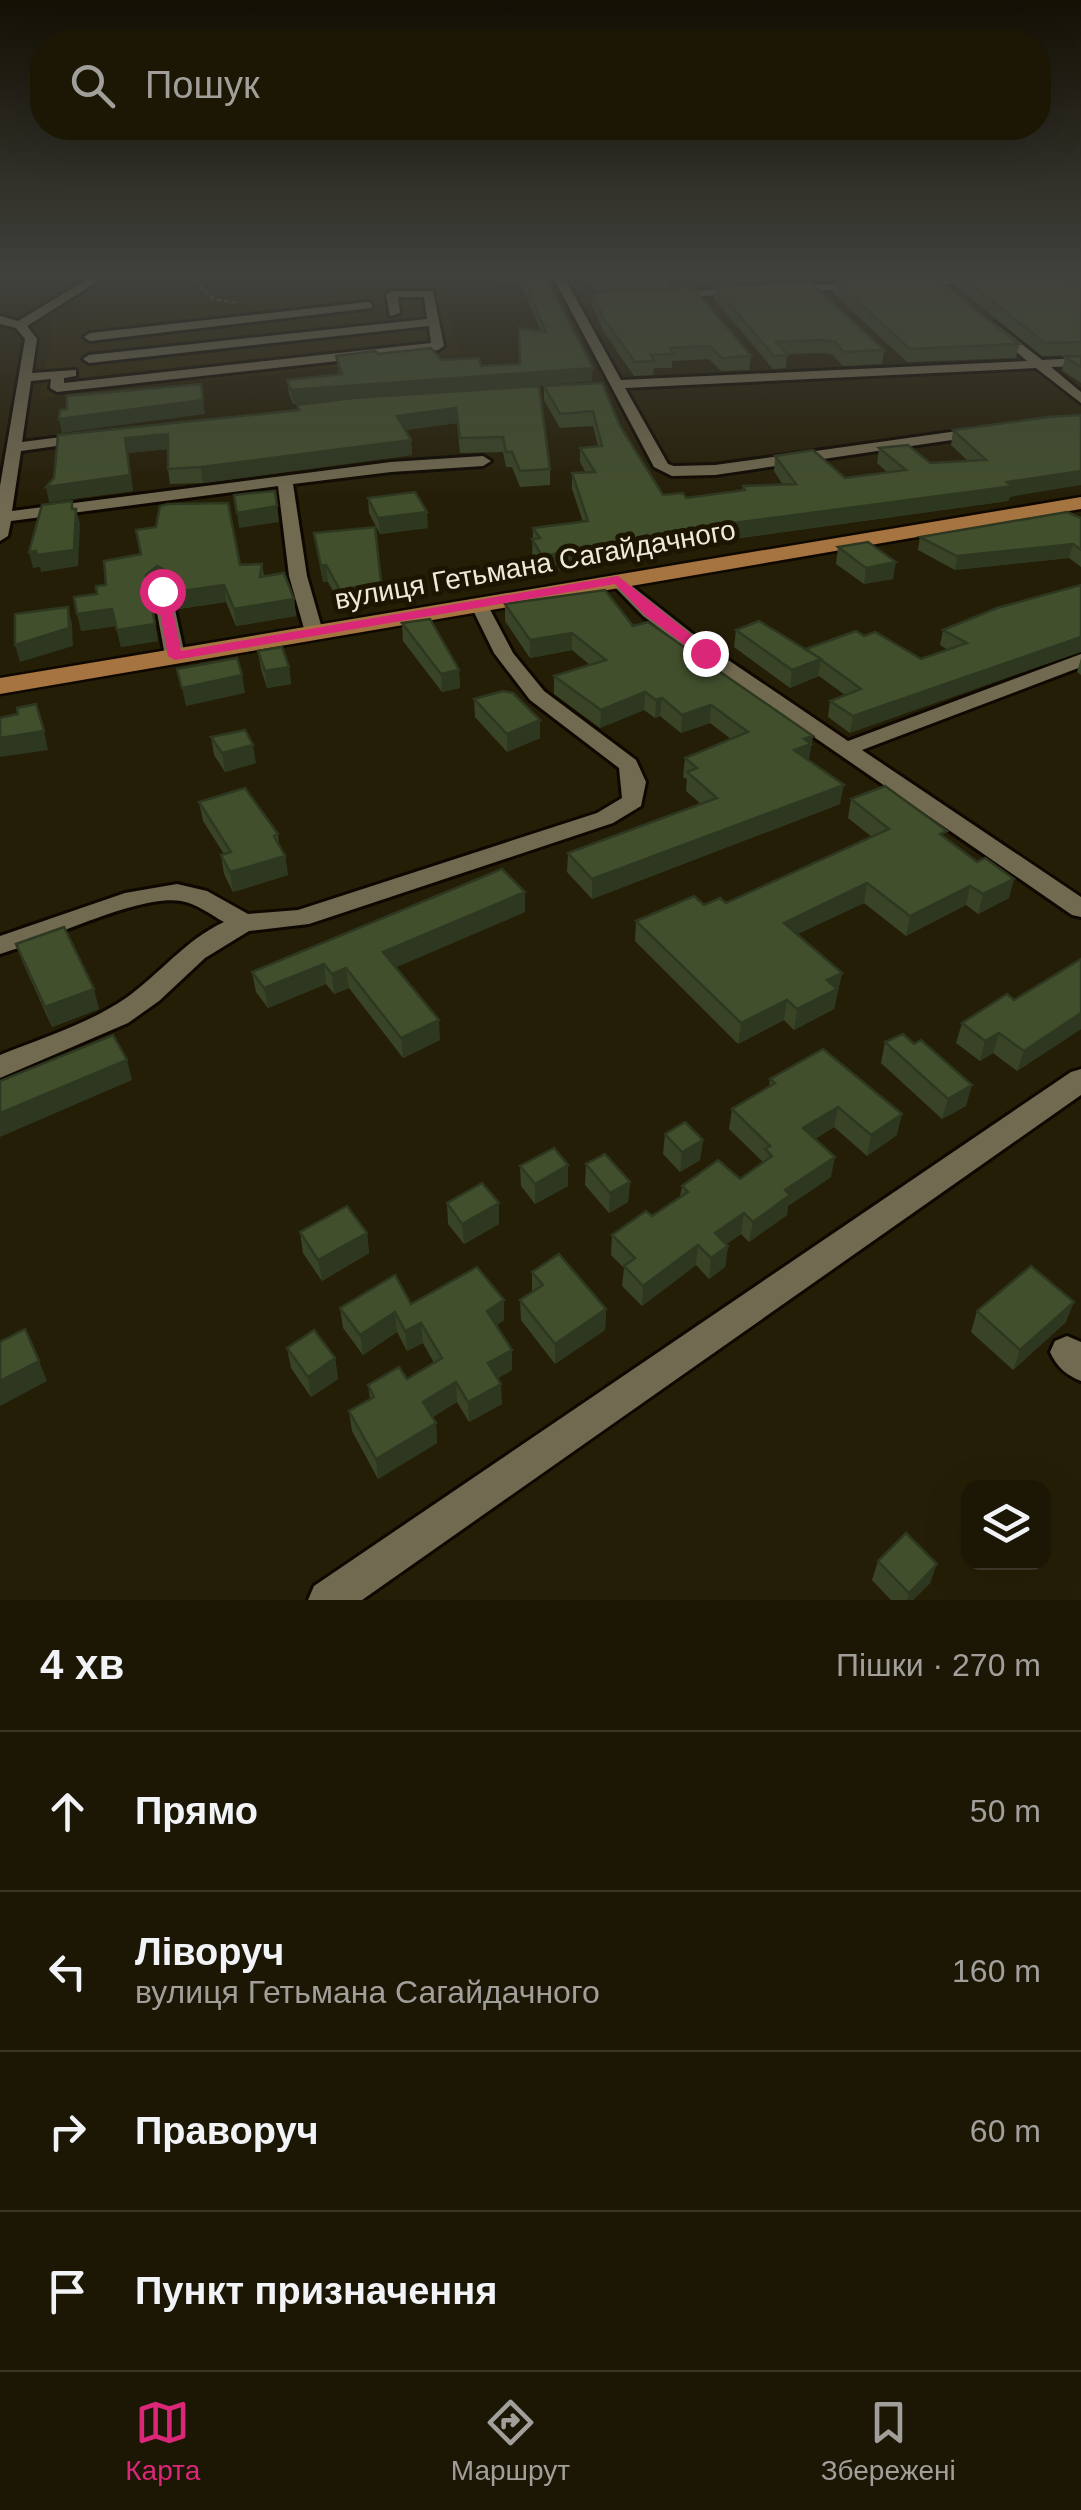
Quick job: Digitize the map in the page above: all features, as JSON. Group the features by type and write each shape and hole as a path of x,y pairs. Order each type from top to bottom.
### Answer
{"main road":[{"name":"вулиця Гетьмана Сагайдачного","path":"0,686 1081,503"}],"street":[{"path":"0,536 29,350"},
{"path":"24,378 58,374 86,350"},
{"path":"58,374 57,388 405,350"},
{"path":"600,350 662,466 672,471 715,470 1004,429"},
{"path":"1023,350 1081,399"},
{"path":"888,358 902,370"},
{"path":"603,388 1081,362"},
{"path":"756,365 767,377"},
{"path":"14,447 108,435"},
{"path":"3,507 144,507 286,481 391,467 483,461"},
{"path":"286,481 298,576 314,632"},
{"path":"1049,508 1081,526"},
{"path":"618,580 650,612 705,653 1081,908"},
{"path":"162,591 175,656"},
{"path":"0,1067 116,1018 139,1002 198,946 244,923 300,918 604,818 633,801 636,786 628,766 563,718 524,681 498,650 478,604"},
{"path":"846,748 1081,660"},
{"path":"0,945 134,900 177,892 198,897 244,923"},
{"path":"346,1595 1081,1080"}],"shaded area":[{"path":"49,350 459,350 460,354 40,398"}],"building":[{"path":"432,350 441,360 479,358 481,366 520,364 520,350 583,350 593,368 291,390 287,380 342,374 336,356 375,351 378,354"},
{"path":"626,350 671,350 673,354 651,355 654,361 635,362"},
{"path":"714,350 746,350 751,356 722,358"},
{"path":"769,350 783,350 788,355 774,356"},
{"path":"1081,356 1081,367 1065,357"},
{"path":"602,383 620,426 663,495 683,493 686,498 745,490 743,486 796,484 775,456 813,450 845,478 906,470 879,448 908,445 930,463 986,460 953,430 1081,415 1081,471 1007,482 1012,486 666,532 668,535 542,556 532,539 540,538 533,528 588,521 572,473 595,472 580,448 602,446 593,411 560,414 544,386"},
{"path":"201,384 203,400 59,419 60,410 67,409 67,396"},
{"path":"539,386 550,469 520,471 512,452 506,452 503,437 460,438 456,408 397,416 411,440 201,467 168,469 168,434 125,438 130,475 46,487 54,478 58,435 299,410 297,405 353,398"},
{"path":"275,491 277,506 237,513 234,495"},
{"path":"415,492 427,512 378,518 368,498"},
{"path":"72,501 72,509 76,509 74,550 37,555 36,551 29,552 42,505"},
{"path":"228,503 240,565 262,564 260,577 284,573 294,599 234,609 224,585 176,592 172,574 157,566 146,575 155,624 117,630 112,609 77,614 74,597 97,594 96,586 106,585 104,561 141,554 136,530 156,527 160,506"},
{"path":"1067,512 1081,518 1081,550 1073,544 957,556 920,537"},
{"path":"375,527 381,582 340,590 326,565 321,566 314,533"},
{"path":"868,542 896,562 866,568 838,547"},
{"path":"1081,585 1081,637 853,716 830,701 861,689 806,649 856,631 864,636 875,632 921,659 967,643 943,630 997,608"},
{"path":"605,590 633,626 648,622 813,736 804,739 811,744 794,750 844,785 592,879 568,853 717,798 687,772 697,768 685,758 748,732 711,705 682,715 662,698 656,700 645,692 601,710 554,676 606,660 572,633 530,640 505,604"},
{"path":"68,607 69,628 15,645 15,614"},
{"path":"430,619 459,670 441,674 402,623"},
{"path":"759,621 821,659 792,670 736,630"},
{"path":"282,647 289,667 265,671 258,651"},
{"path":"237,658 242,675 182,688 177,669"},
{"path":"503,691 513,693 540,720 507,734 474,699"},
{"path":"36,704 44,731 0,738 0,718 18,714 17,708"},
{"path":"245,730 253,745 222,753 211,737"},
{"path":"885,786 947,831 940,834 977,862 985,858 1014,879 983,894 970,886 910,916 867,883 784,923 842,973 827,980 837,989 797,1009 787,1000 741,1023 636,921 694,896 704,905 720,898 726,903 889,829 851,799"},
{"path":"245,788 278,834 274,836 285,856 230,872 221,855 231,852 199,802"},
{"path":"502,869 525,892 383,952 439,1020 401,1038 346,968 332,974 324,964 264,988 252,972"},
{"path":"64,927 94,989 45,1007 16,944"},
{"path":"1081,959 1081,1013 1024,1051 999,1033 985,1041 962,1023 1007,994 1014,1000"},
{"path":"903,1034 914,1044 921,1040 972,1085 948,1099 885,1042"},
{"path":"113,1035 127,1060 0,1113 0,1081"},
{"path":"823,1049 902,1114 871,1135 838,1107 803,1128 835,1157 785,1190 790,1195 753,1222 744,1213 715,1233 728,1246 711,1258 698,1245 643,1286 624,1266 635,1258 612,1235 646,1211 652,1216 688,1192 682,1186 718,1160 740,1179 772,1156 765,1149 770,1146 732,1109 775,1083 770,1079"},
{"path":"685,1122 703,1140 682,1152 665,1134"},
{"path":"554,1148 568,1165 535,1184 520,1166"},
{"path":"605,1154 630,1182 610,1193 586,1164"},
{"path":"482,1183 499,1203 462,1224 447,1203"},
{"path":"347,1206 367,1233 318,1260 300,1232"},
{"path":"559,1254 606,1309 555,1344 520,1300 543,1285 532,1272"},
{"path":"1031,1266 1074,1302 1020,1350 977,1311"},
{"path":"477,1267 504,1300 487,1311 512,1350 488,1363 501,1384 468,1402 456,1382 423,1402 436,1423 376,1459 349,1411 374,1397 368,1385 399,1367 407,1379 442,1358 421,1323 405,1331 395,1312 360,1335 340,1308 395,1275 411,1304"},
{"path":"25,1329 39,1361 0,1381 0,1342"},
{"path":"314,1330 335,1358 308,1377 287,1348"},
{"path":"906,1533 937,1564 909,1593 878,1561"}],"route":[{"path":"162,591 175,656 618,580 650,612 705,653"}]}
